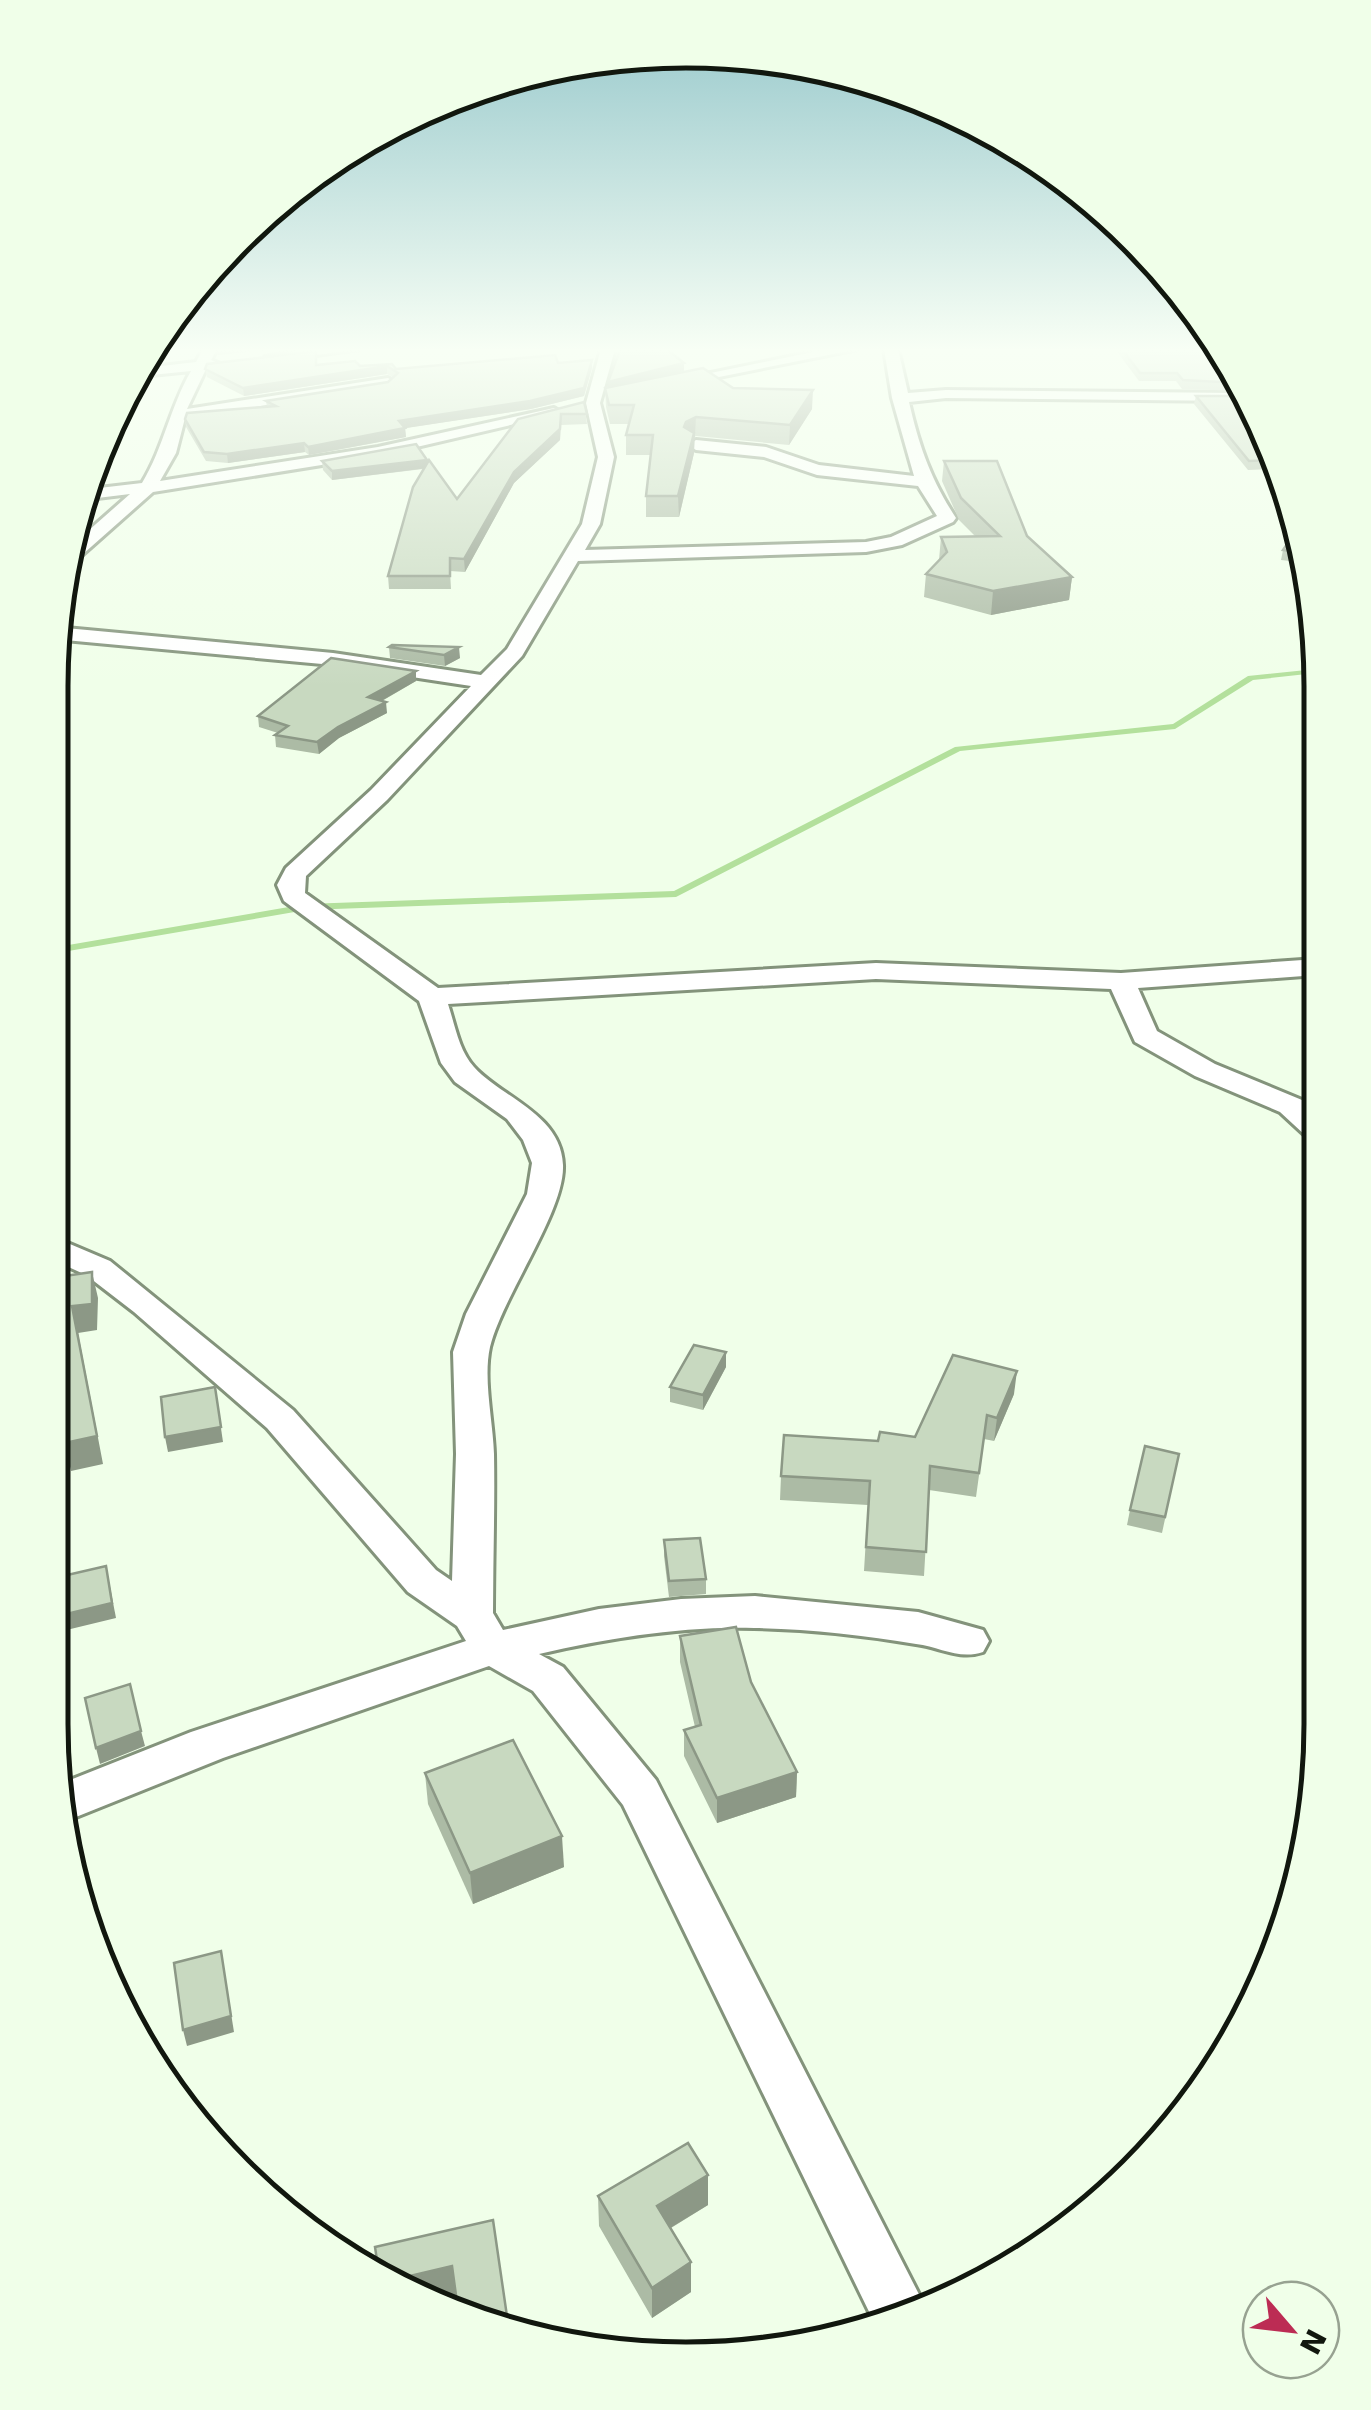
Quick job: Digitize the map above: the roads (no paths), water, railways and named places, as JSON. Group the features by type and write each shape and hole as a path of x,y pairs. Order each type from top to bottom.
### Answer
{"street":[{"path":"85,543 147,488 163,461"},
{"path":"98,492 321,461"},
{"path":"482,1632 471,1352 483,1314 543,1194 548,1163 538,1138 518,1112 465,1076 451,1056 432,997 324,922 292,896 290,885 294,873 379,795 515,652 591,524 604,461"},
{"path":"793,461 817,470 924,482"},
{"path":"569,556 814,551 896,541 947,518 924,482 918,461"},
{"path":"70,635 333,659 484,682"},
{"path":"432,997 876,970 1121,982 1304,968"},
{"path":"1121,982 1145,1036 1205,1070 1291,1106 1304,1117"},
{"path":"68,1254 98,1268 146,1304 280,1419 422,1581 482,1632 548,1679 640,1793 896,2305"},
{"path":"72,1798 482,1632 681,1614 755,1612 918,1628 968,1641"}],"waterway":[{"path":"68,948 306,907 676,894 958,749 1175,726 1251,678 1303,672"}]}
